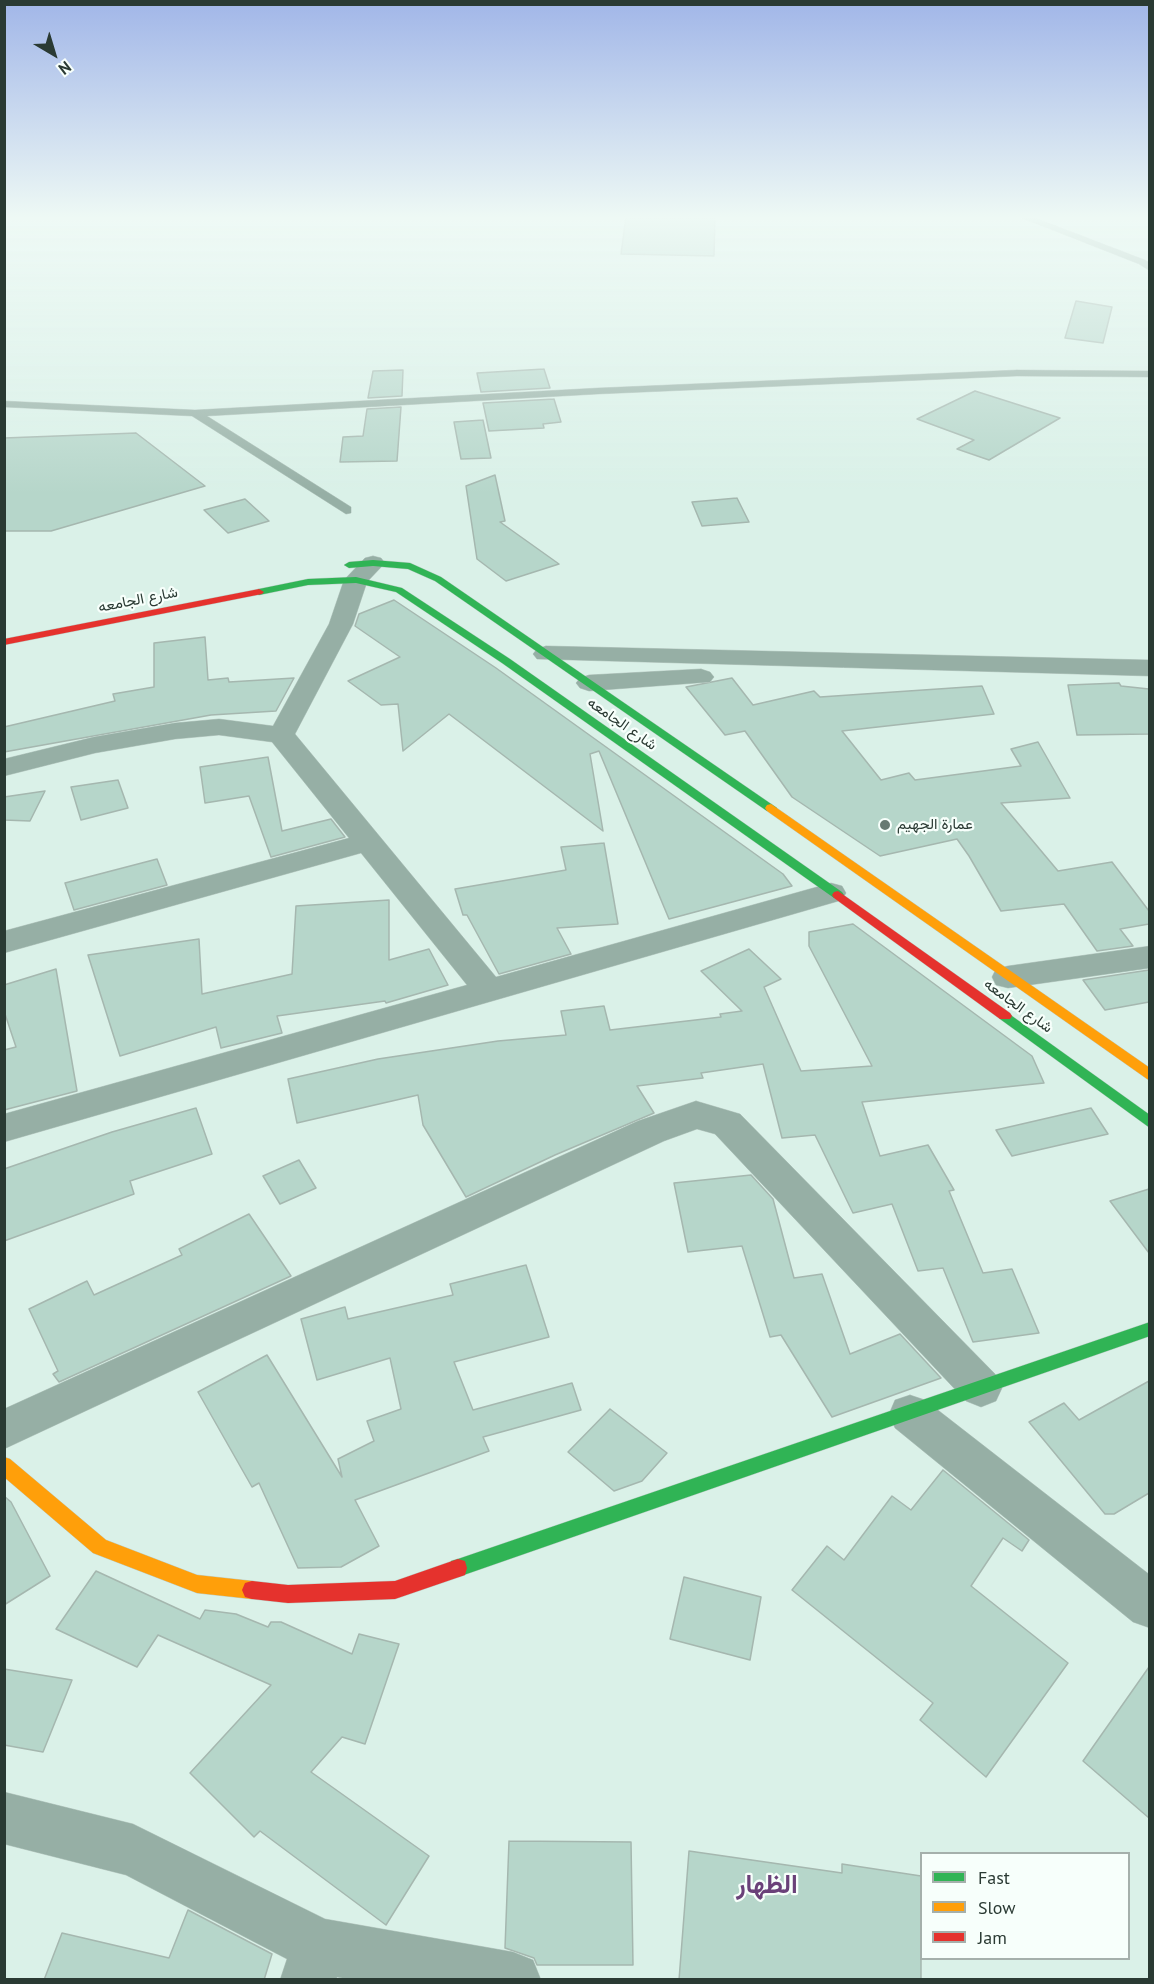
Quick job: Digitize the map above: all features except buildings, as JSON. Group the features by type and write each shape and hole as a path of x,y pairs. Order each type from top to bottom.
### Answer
{"street":[{"name":"شارع الجامعه","path":"271,575 410,566 438,579 861,870 1149,1076"},
{"name":"شارع الجامعه","path":"4,642 308,582 348,569 399,590 506,661 831,893 932,962 1149,1123"},
{"path":"281,735 341,624 348,569"},
{"path":"546,654 1149,668"},
{"path":"589,683 707,677 1149,691"},
{"path":"4,768 94,745 175,731 219,727 281,735 489,990"},
{"path":"4,942 367,842"},
{"path":"4,1128 831,893"},
{"path":"1008,977 1149,957"},
{"path":"4,1430 651,1131 696,1115 728,1124 981,1388"},
{"path":"4,1465 100,1547 196,1584 288,1594 395,1590 909,1414 1149,1329"},
{"path":"909,1414 1149,1605"},
{"path":"4,1818 133,1850 314,1963 513,1980"}],"lane":[{"path":"4,404 195,413 610,390 993,374 1149,374"},
{"path":"195,413 346,510"}],"traffic: fast":[{"path":"349,565 373,563 410,566 438,579 771,808"},
{"path":"259,592 308,582 356,580 399,590 506,661 838,895"},
{"path":"1005,1016 1150,1123"},
{"path":"458,1568 1150,1329"}],"traffic: slow":[{"path":"771,808 1150,1076"},
{"path":"4,1465 100,1547 197,1584 252,1590"}],"traffic: jam":[{"path":"4,642 259,592"},
{"path":"838,895 1005,1016"},
{"path":"252,1590 288,1594 395,1590 458,1568"}],"place":[{"name":"عمارة الجهيم","path":"885,825"}],"district":[{"name":"الظهار","path":"767,1886"}]}
